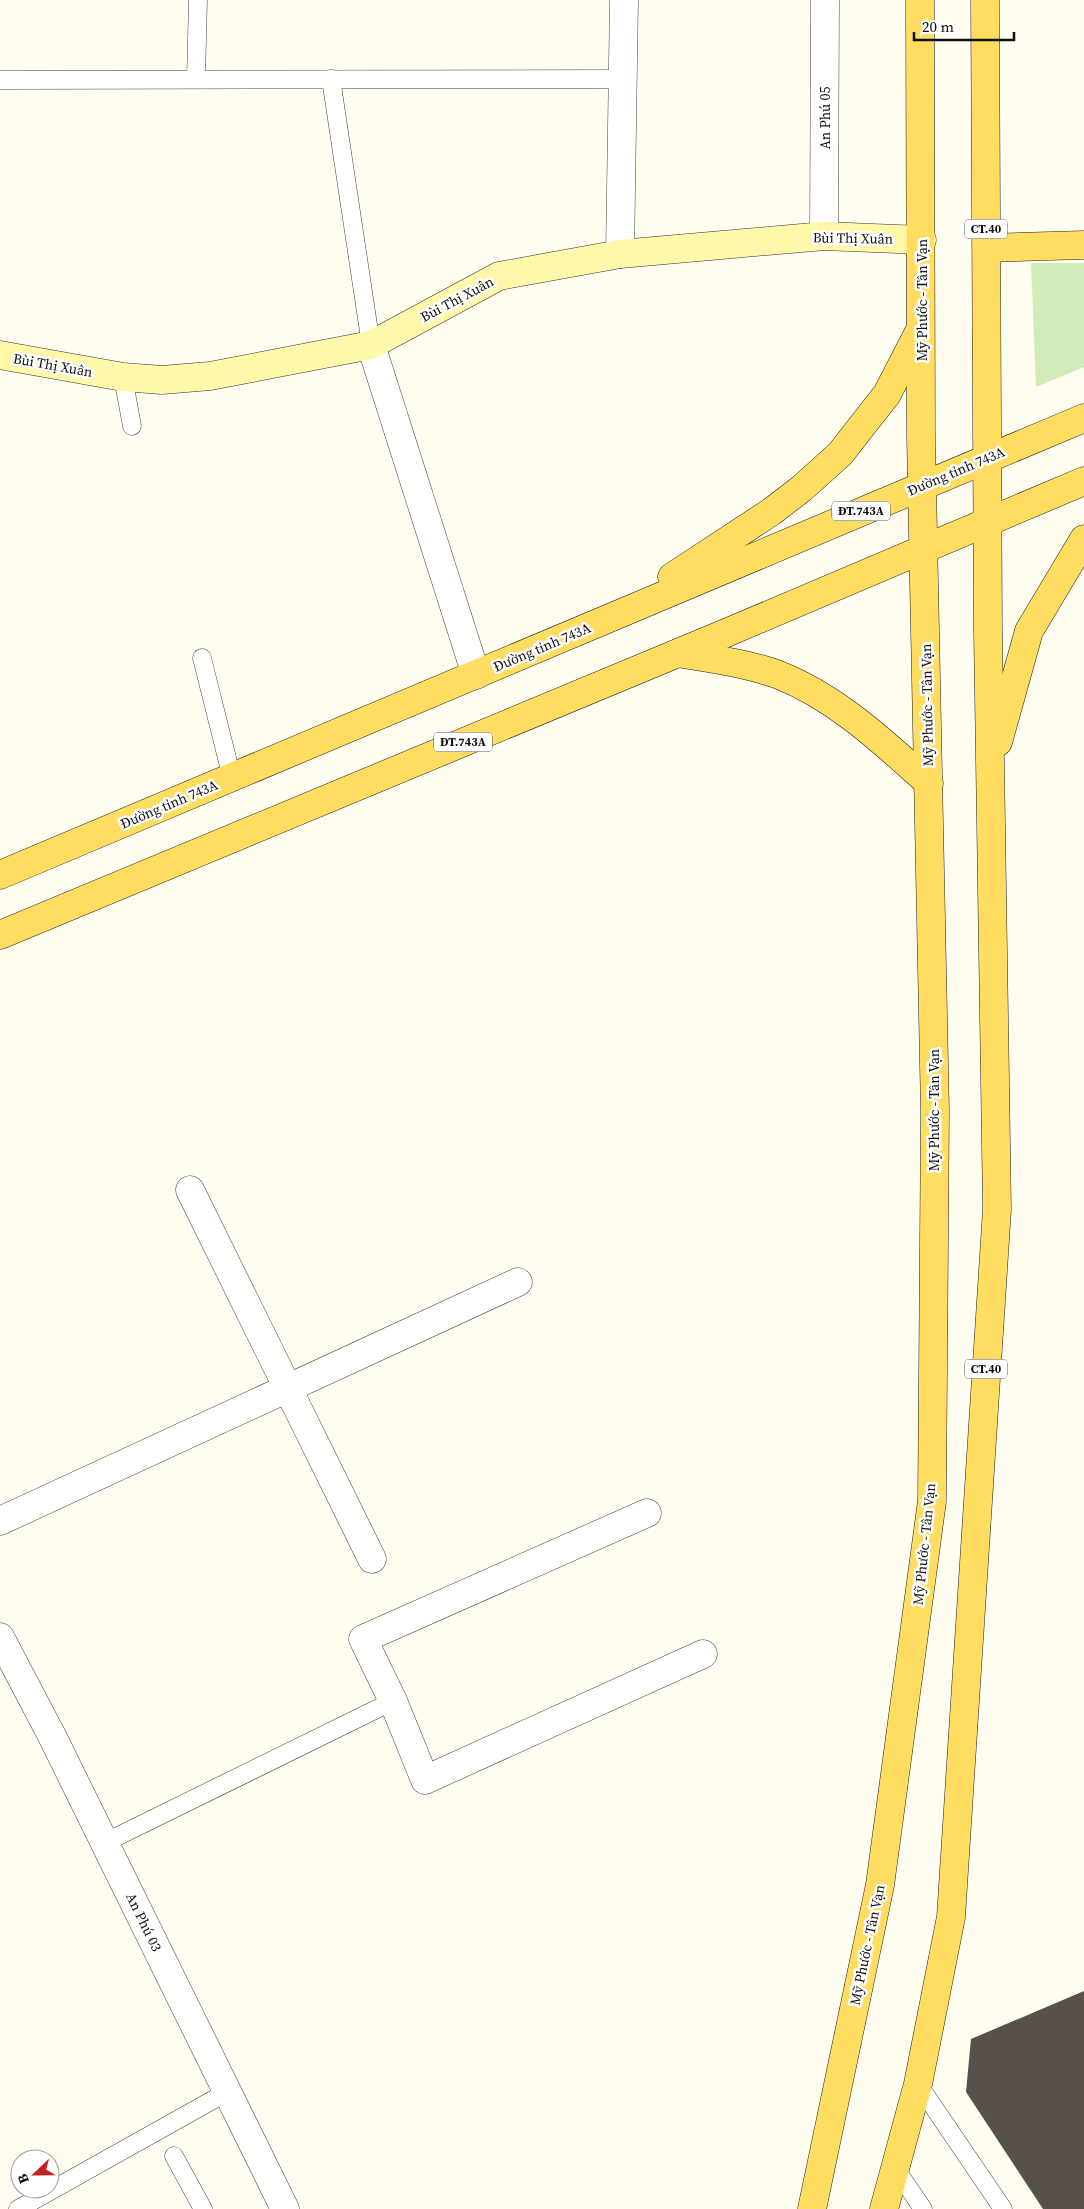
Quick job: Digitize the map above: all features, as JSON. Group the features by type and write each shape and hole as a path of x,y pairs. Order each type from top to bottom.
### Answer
{"main road":[{"name":"Mỹ Phước - Tân Vạn","path":"812,2209 880,1885 932,1501 935,1112 923,485 920,0"},
{"name":"CT.40","path":"884,2209 918,2084 951,1917 997,1209 990,772 985,0"},
{"name":"Bùi Thị Xuân","path":"0,355 123,377 162,380 210,376 371,345 499,276 620,254 824,236 922,240"},
{"path":"986,248 1084,245"},
{"path":"600,622 713,552 801,490 840,454 887,394 922,326"},
{"name":"Đường tỉnh 743A","path":"0,875 1084,418"},
{"name":"ĐT.743A","path":"0,935 678,653 1084,481"},
{"path":"990,772 1028,631 1084,539"},
{"path":"678,653 739,664 778,675 825,698 865,726 929,783"}],"street":[{"path":"620,254 624,0"},
{"name":"An Phú 05","path":"824,236 825,0"},
{"path":"371,345 476,675"},
{"path":"190,1190 372,1559"},
{"path":"0,1522 518,1282"},
{"path":"647,1513 363,1639 393,1701 425,1780 703,1654"},
{"name":"An Phú 03","path":"0,1637 285,2209"}],"lane":[{"path":"196,79 198,0"},
{"path":"331,79 371,345"},
{"path":"0,80 622,79"},
{"path":"123,377 132,426"},
{"path":"202,658 232,778"},
{"path":"104,1843 393,1701"},
{"path":"918,2084 1003,2209"},
{"path":"18,2209 227,2092"},
{"path":"174,2156 202,2209"},
{"path":"895,2168 923,2209"}],"green space":[{"path":"1031,263 1084,263 1084,367 1036,387"}],"building":[{"path":"1084,1991 1084,2209 1043,2209 966,2092 971,2039"}]}
